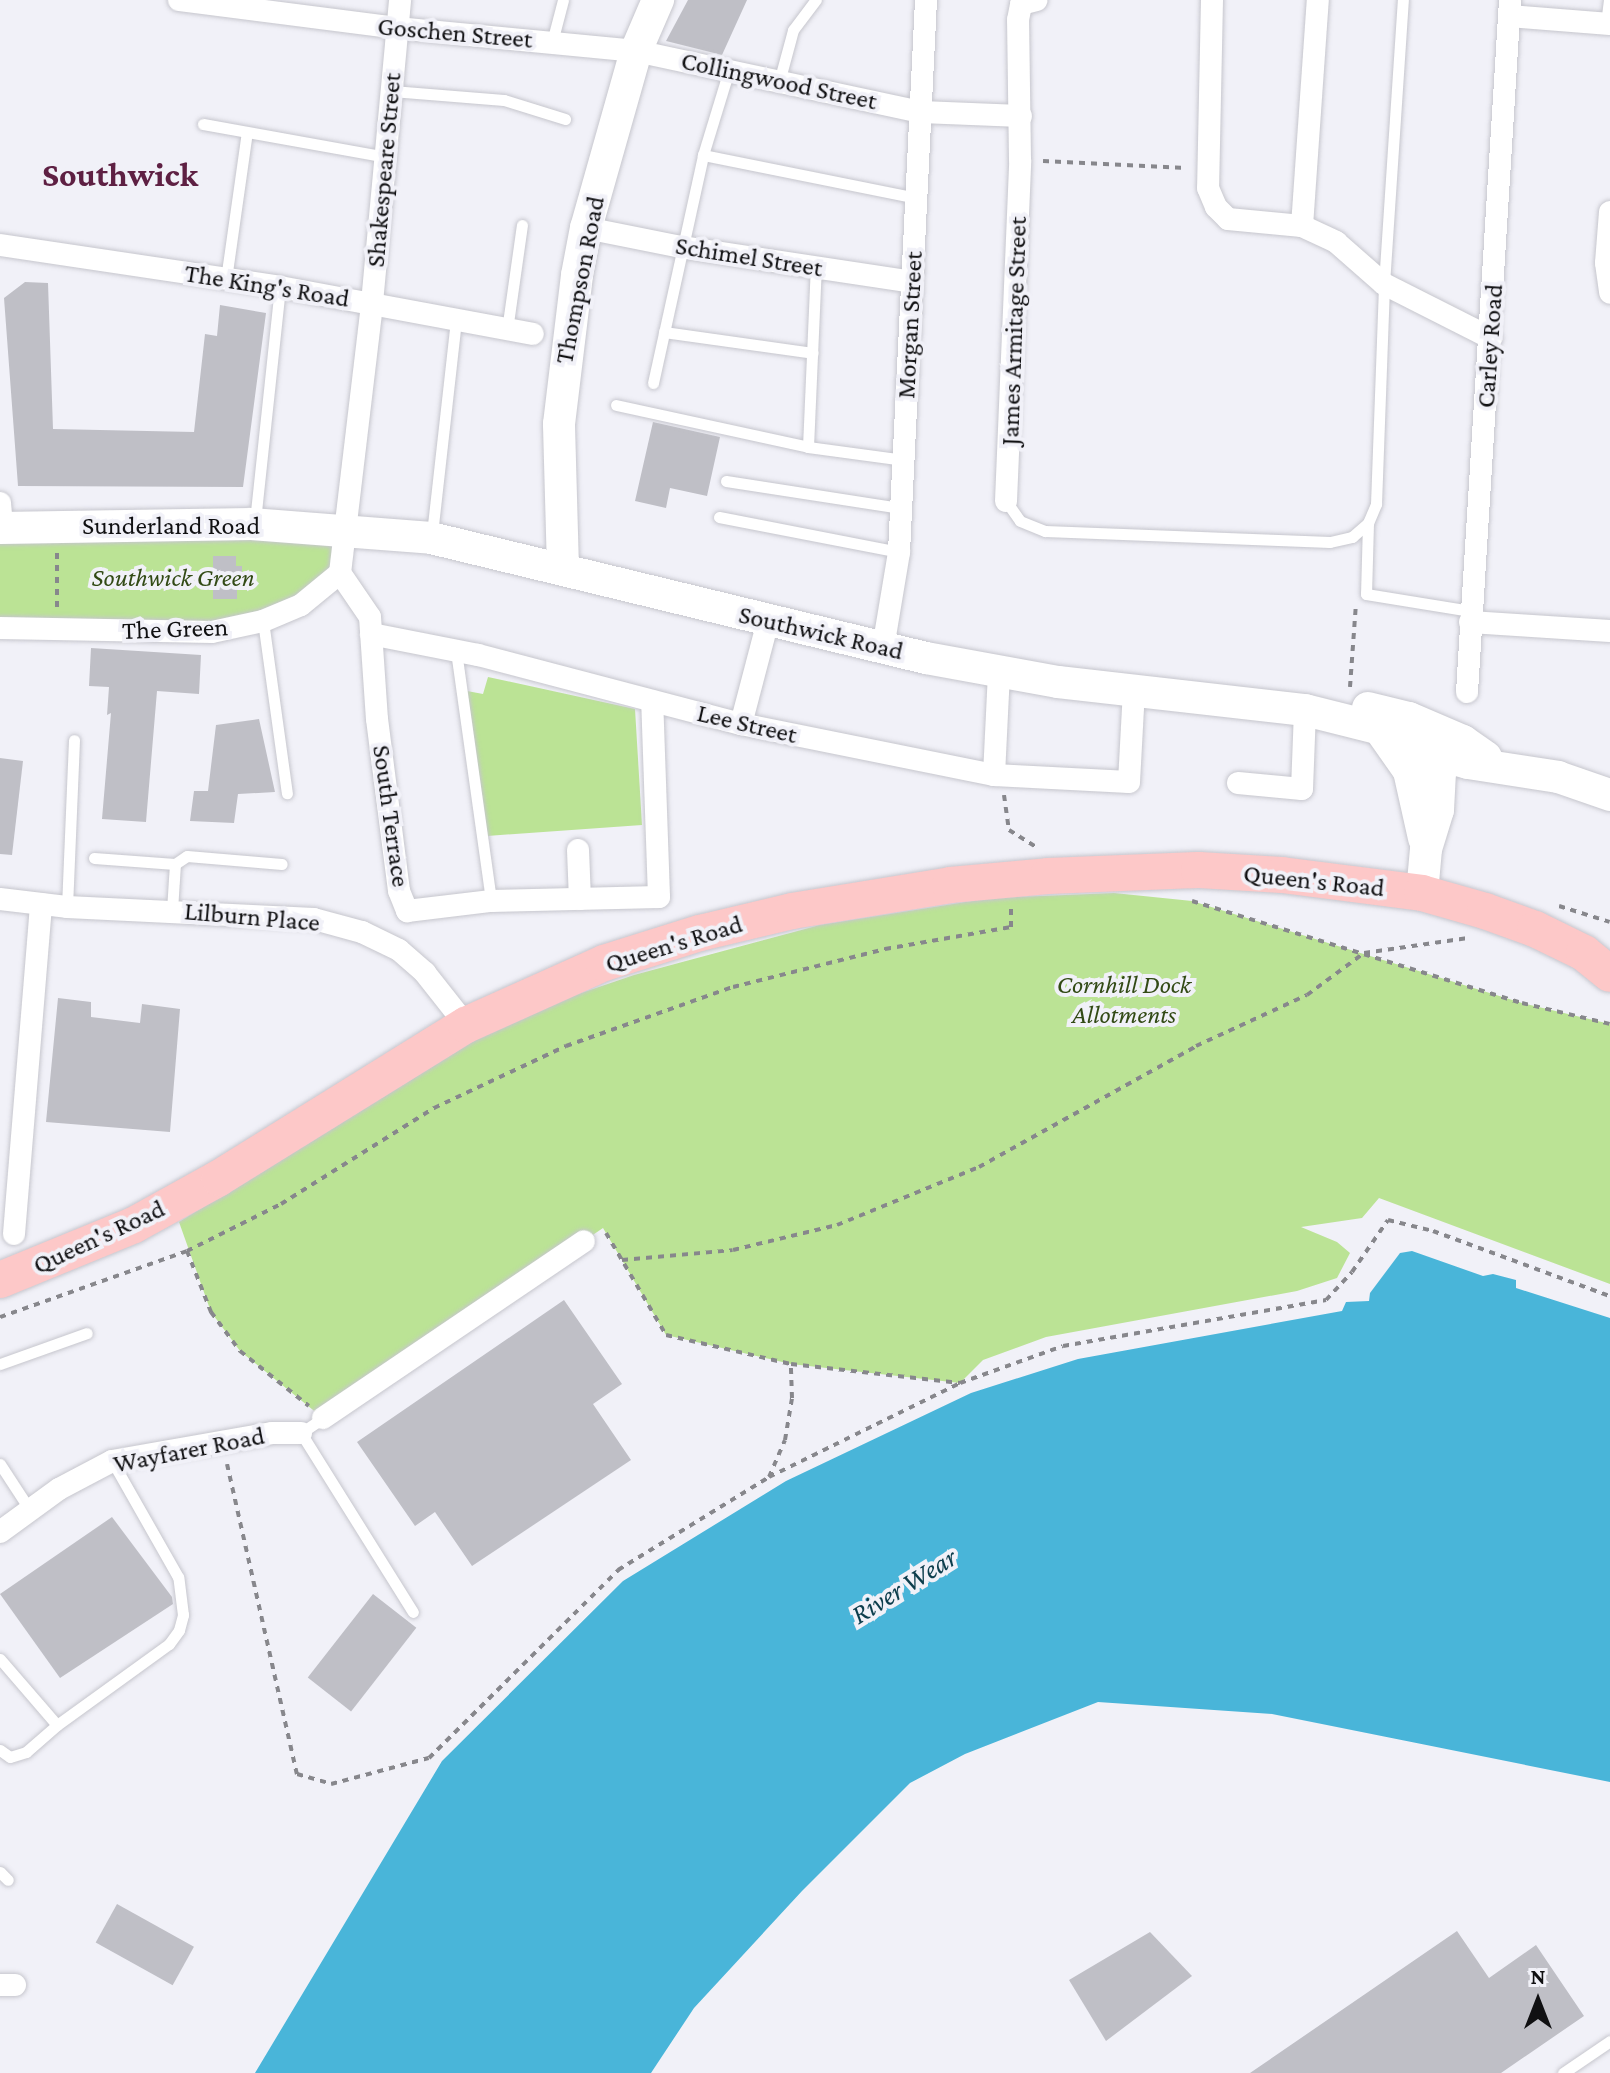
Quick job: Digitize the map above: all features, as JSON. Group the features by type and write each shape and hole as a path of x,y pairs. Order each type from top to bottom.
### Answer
{"main road":[{"name":"Thompson Road","path":"563,569 558,471 562,379 586,228 636,51 658,0"},
{"name":"Sunderland Road","path":"1,520 56,526 254,525 344,531"},
{"name":"Southwick Road","path":"344,531 431,538 883,648 999,671 1305,710"},
{"path":"1305,710 1349,705 1409,718 1463,741 1501,768"},
{"path":"1305,710 1377,728 1433,753 1558,777 1610,795"},
{"path":"1409,718 1433,753 1440,773 1438,810 1426,849 1422,893"},
{"path":"1377,728 1392,742 1409,771 1426,849"},
{"name":"Queen's Road","path":"0,1280 134,1225 219,1178 466,1025 604,963 700,933 792,911 950,885 1048,876 1213,871 1282,875 1422,893 1535,929 1584,953 1610,974"}],"street":[{"name":"Goschen Street","path":"179,0 397,28 636,51"},
{"name":"Shakespeare Street","path":"344,531 372,303 400,0"},
{"name":"Morgan Street","path":"883,648 899,552 926,0"},
{"path":"1212,0 1207,169 1212,197 1228,219 1302,226 1336,242 1384,284 1491,338"},
{"path":"1302,226 1318,0"},
{"name":"James Armitage Street","path":"1006,501 1026,1"},
{"path":"1510,8 1608,24"},
{"name":"Carley Road","path":"1467,692 1510,8"},
{"name":"Collingwood Street","path":"636,51 921,112 1021,116"},
{"path":"1610,212 1606,263 1610,293"},
{"name":"Schimel Street","path":"586,228 681,247 912,282"},
{"name":"The King's Road","path":"0,245 280,287 533,334"},
{"path":"340,573 344,531"},
{"name":"The Green","path":"0,628 212,632 263,621 301,605 340,573"},
{"name":"South Terrace","path":"340,573 370,617 399,891 407,911 491,901 659,897 652,701"},
{"path":"1471,616 1610,631"},
{"path":"741,724 768,621"},
{"name":"Lee Street","path":"371,634 456,651 741,724 998,775 1129,782 1134,690"},
{"path":"998,775 999,671"},
{"path":"1238,783 1302,789 1305,710"},
{"path":"578,850 580,899"},
{"name":"Lilburn Place","path":"0,899 67,907 314,919 362,932 399,950 425,973 466,1025"},
{"path":"14,1234 41,904"},
{"path":"323,1418 584,1241"},
{"name":"Wayfarer Road","path":"0,1532 59,1489 112,1461 272,1433 301,1433"}],"lane":[{"path":"552,42 563,0"},
{"path":"779,82 793,30 816,0"},
{"path":"1403,0 1384,284 1376,504 1368,523 1366,594 1471,616"},
{"path":"1608,24 1609,0"},
{"path":"653,383 703,155 729,69"},
{"path":"392,91 504,100 565,119"},
{"path":"203,124 386,157"},
{"path":"226,279 247,132"},
{"path":"703,155 916,198"},
{"path":"507,330 522,225"},
{"path":"808,447 816,267"},
{"path":"254,525 280,287"},
{"path":"431,538 456,321"},
{"path":"664,332 813,353"},
{"path":"616,405 808,447 904,460"},
{"path":"726,481 901,508"},
{"path":"1006,501 1020,521 1045,531 1330,542 1352,537 1368,523"},
{"path":"719,517 899,552"},
{"path":"263,621 287,793"},
{"path":"456,651 491,901"},
{"path":"67,907 74,740"},
{"path":"94,858 175,864 187,856 282,864"},
{"path":"172,910 175,864"},
{"path":"0,1364 87,1333"},
{"path":"323,1418 301,1433 413,1612"},
{"path":"0,1750 10,1757 26,1752 57,1725 169,1644 183,1615 178,1577 112,1461"},
{"path":"0,1464 30,1510"},
{"path":"0,1659 57,1725"},
{"path":"1563,2073 1610,2041"}],"path":[{"path":"1020,160 1207,169"},
{"path":"56,526 58,631"},
{"path":"1349,705 1356,602 1366,594"},
{"path":"998,775 1009,830 1046,853 1048,876"},
{"path":"0,1317 187,1251 281,1204 434,1108 566,1046 733,987 885,949 1011,927 1011,899"},
{"path":"1192,901 1522,1003 1610,1024"},
{"path":"622,1260 733,1250 837,1225 979,1167 1196,1046 1307,995 1364,953"},
{"path":"222,1442 297,1774 331,1784 429,1758 618,1570 769,1477 960,1383 1063,1346 1326,1300 1352,1272 1373,1236 1388,1220 1433,1231 1610,1296"},
{"path":"584,1241 603,1228 666,1335 791,1364 960,1383"},
{"path":"187,1251 211,1312 240,1351 323,1418"},
{"path":"769,1477 785,1440 792,1398 791,1364"}],"green space":[{"name":"Southwick Green","path":"0,528 346,531 340,573 263,621 0,628"},
{"path":"488,677 635,709 642,825 487,836 467,691 483,694"},
{"name":"Cornhill Dock Allotments","path":"1114,893 1192,901 1522,1003 1610,1024 1610,1284 1379,1198 1362,1218 1301,1227 1337,1242 1350,1253 1337,1278 1297,1291 1046,1337 983,1360 960,1383 791,1364 666,1335 603,1228 323,1418 240,1351 211,1312 179,1222 475,1040 549,1004 634,975 820,925 991,898"}],"water":[{"name":"River Wear","path":"1412,1251 1483,1276 1493,1274 1516,1280 1516,1288 1610,1318 1610,1782 1272,1714 1098,1702 965,1754 910,1783 802,1891 694,2008 651,2073 255,2073 442,1761 623,1581 786,1481 971,1393 1078,1359 1342,1311 1346,1302 1369,1301 1370,1293 1400,1253"}],"building":[{"path":"688,0 747,0 722,55 666,41"},
{"path":"25,282 48,283 53,429 194,432 205,334 217,336 220,305 266,313 243,487 18,486 4,298"},
{"path":"653,422 720,437 707,496 670,488 666,508 635,501"},
{"path":"213,556 236,556 236,566 242,566 242,584 237,584 237,599 213,599"},
{"path":"91,648 201,655 199,694 157,691 146,822 102,819 111,713 107,715 109,687 89,686"},
{"path":"259,719 275,792 238,794 234,823 190,821 194,791 208,791 216,725"},
{"path":"0,758 23,761 12,855 0,854"},
{"path":"58,998 91,1002 91,1017 140,1023 142,1004 180,1009 170,1132 46,1122"},
{"path":"564,1300 622,1384 593,1404 631,1460 472,1566 435,1512 415,1526 357,1442"},
{"path":"112,1517 172,1597 173,1604 60,1678 0,1594"},
{"path":"373,1594 416,1628 351,1711 308,1678"},
{"path":"117,1904 194,1947 173,1985 96,1942"},
{"path":"1457,1931 1489,1978 1536,1945 1584,2016 1501,2073 1250,2073"},
{"path":"1150,1932 1192,1976 1106,2041 1069,1980"}],"district":[{"name":"Southwick","path":"120,175"}]}
